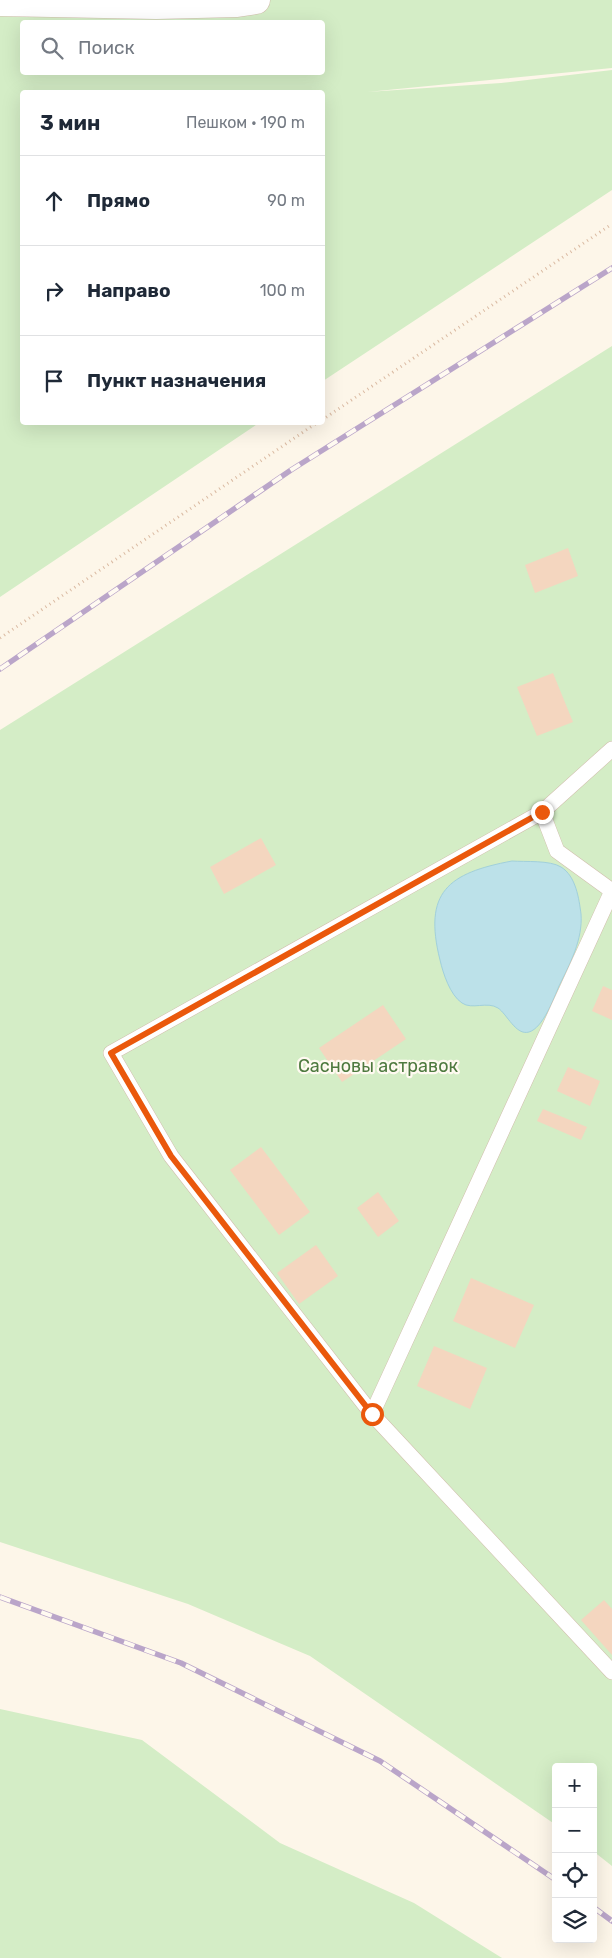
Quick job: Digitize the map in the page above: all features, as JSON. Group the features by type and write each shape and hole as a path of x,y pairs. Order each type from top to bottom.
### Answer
{"street":[{"path":"0,2 156,5 236,3 256,0"}],"lane":[{"path":"612,749 542,812 111,1053 171,1156 372,1414 612,1672"},
{"path":"372,1414 612,891 557,851 542,812"}],"path":[{"path":"325,418 612,224"},
{"path":"0,638 314,425"}],"green space":[{"path":"0,0 612,0 612,68 367,92 501,83 612,70 612,190 325,380 325,90 20,90 20,425 256,425 0,597"},
{"name":"Сасновы астравок","path":"612,346 612,1866 597,1854 597,1763 552,1763 552,1822 310,1656 188,1604 0,1542 0,730"},
{"path":"0,1709 142,1740 280,1843 414,1903 502,1958 0,1958"}],"water":[{"path":"512,861 544,862 561,867 573,882 578,895 581,914 580,933 571,960 543,1019 539,1025 529,1032 520,1031 494,1006 466,1005 454,995 445,977 436,937 435,918 438,902 446,890 457,880 471,872"}],"building":[{"path":"568,548 578,576 535,593 525,565"},
{"path":"553,673 573,722 537,736 517,687"},
{"path":"261,838 276,865 224,894 210,867"},
{"path":"603,986 612,990 612,1020 592,1011"},
{"path":"383,1005 406,1039 342,1082 319,1048"},
{"path":"568,1067 600,1081 590,1106 557,1091"},
{"path":"543,1109 587,1127 581,1140 537,1121"},
{"path":"261,1147 310,1212 279,1235 230,1170"},
{"path":"378,1192 399,1221 378,1237 357,1208"},
{"path":"316,1245 338,1276 299,1304 277,1273"},
{"path":"471,1278 534,1305 515,1348 453,1321"},
{"path":"434,1346 487,1368 470,1409 417,1386"},
{"path":"604,1600 612,1609 612,1655 581,1620"}],"railway":[{"path":"0,669 291,470 612,268"},
{"path":"0,1597 181,1663 380,1761 552,1877"},
{"path":"597,1910 612,1921"}],"route":[{"path":"372,1414 171,1156 111,1053 542,812"}]}
